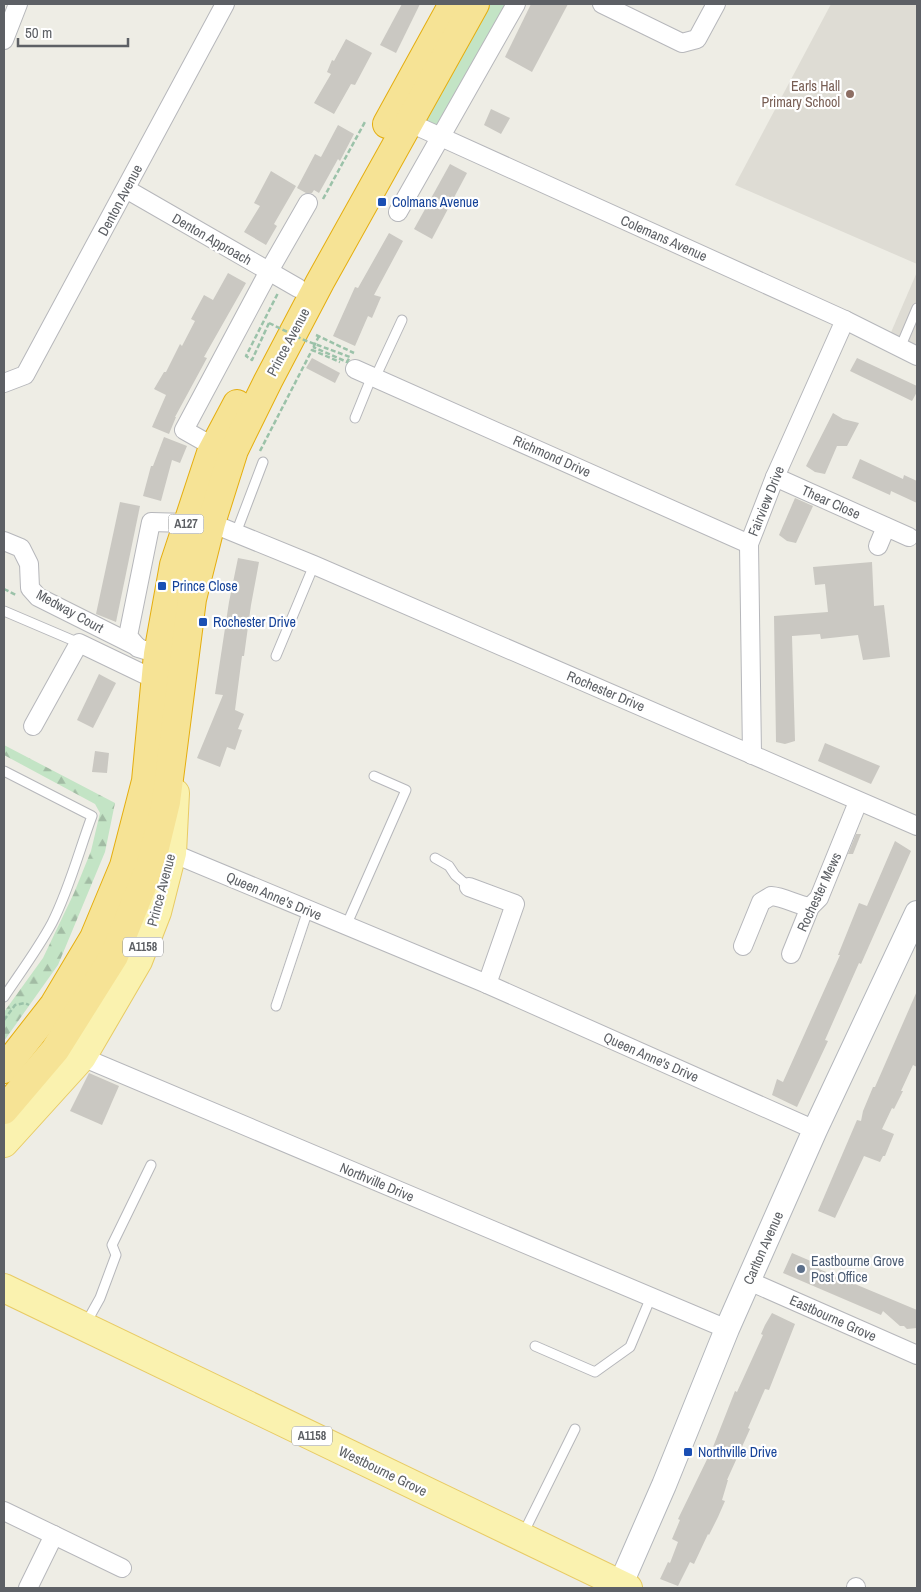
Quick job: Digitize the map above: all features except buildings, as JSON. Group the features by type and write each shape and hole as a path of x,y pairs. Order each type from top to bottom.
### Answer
{"highway":[{"name":"Prince Avenue","path":"4,1110 55,1050 114,956 151,864 166,802 192,599 199,523 214,447 298,288 453,4"},
{"name":"Prince Avenue","path":"4,1069 54,1005 94,938 124,866 146,781 151,661 174,565 199,523 234,450 308,331 410,123 476,4"}],"main road":[{"name":"Prince Avenue","path":"4,1143 82,1057 138,961 157,912 172,853 178,709"},
{"name":"Westbourne Grove","path":"4,1288 623,1587"}],"street":[{"path":"4,40 18,4"},
{"name":"Denton Avenue","path":"4,383 25,375 225,4"},
{"path":"398,212 516,4"},
{"path":"602,4 682,43 696,39 716,4"},
{"name":"Colemans Avenue","path":"410,123 845,320 917,356"},
{"name":"Denton Approach","path":"126,189 298,288"},
{"path":"214,447 184,430 269,271 315,202"},
{"name":"Fairview Drive","path":"752,755 749,544 775,477 845,320"},
{"name":"Richmond Drive","path":"355,369 749,544"},
{"name":"Thear Close","path":"775,477 909,537"},
{"name":"Rochester Drive","path":"199,523 236,533 314,565 917,826"},
{"path":"878,546 886,527"},
{"name":"Medway Court","path":"4,540 20,548 29,564 30,588 38,597 151,661"},
{"path":"33,726 79,643 151,661"},
{"name":"Rochester Mews","path":"791,954 810,907 819,898 858,802"},
{"name":"Queen Anne's Drive","path":"172,853 487,984 815,1130"},
{"path":"468,887 515,904 487,984"},
{"path":"743,946 761,902 771,896 781,897 801,906 810,907"},
{"name":"Carlton Avenue","path":"623,1587 727,1329 750,1281 815,1130 917,913"},
{"name":"Northville Drive","path":"82,1057 727,1329"},
{"name":"Eastbourne Grove","path":"750,1281 917,1355"},
{"path":"4,1511 122,1568"},
{"path":"28,1588 54,1535"}],"lane":[{"path":"900,348 917,308"},
{"path":"355,418 402,320"},
{"path":"236,533 263,462"},
{"path":"276,656 314,565"},
{"path":"4,611 79,643"},
{"path":"4,770 92,816 68,884 52,922 28,963 4,997"},
{"path":"346,926 406,790 374,776"},
{"path":"435,858 449,866 455,875 468,887"},
{"path":"276,1006 308,910"},
{"path":"84,1327 100,1298 116,1255 112,1245 151,1165"},
{"path":"535,1346 595,1372 630,1347 651,1297"},
{"path":"522,1537 574,1429"}],"path":[{"path":"315,202 369,115"},
{"path":"274,301 246,356 252,360 269,323 304,340 350,357 347,362 313,347"},
{"path":"308,331 360,356 355,369 312,350 313,347 308,331"},
{"path":"4,1020 15,1005 25,1003 30,1006"}],"shaded area":[{"name":"Earls Hall Primary School","path":"831,4 917,4 917,264 735,185"},
{"path":"917,272 917,349 889,337"}],"green space":[{"path":"484,4 508,4 439,128 420,116"},
{"path":"4,745 115,803 105,852 58,965 4,1041 4,1012 43,958 74,893 91,851 100,813 95,804 4,755"}],"place":[{"name":"Earls Hall Primary School","path":"850,94"},
{"name":"Colmans Avenue","path":"382,202"},
{"name":"Prince Close","path":"162,586"},
{"name":"Rochester Drive","path":"203,622"},
{"name":"Eastbourne Grove Post Office","path":"801,1269"},
{"name":"Northville Drive","path":"688,1452"}]}
